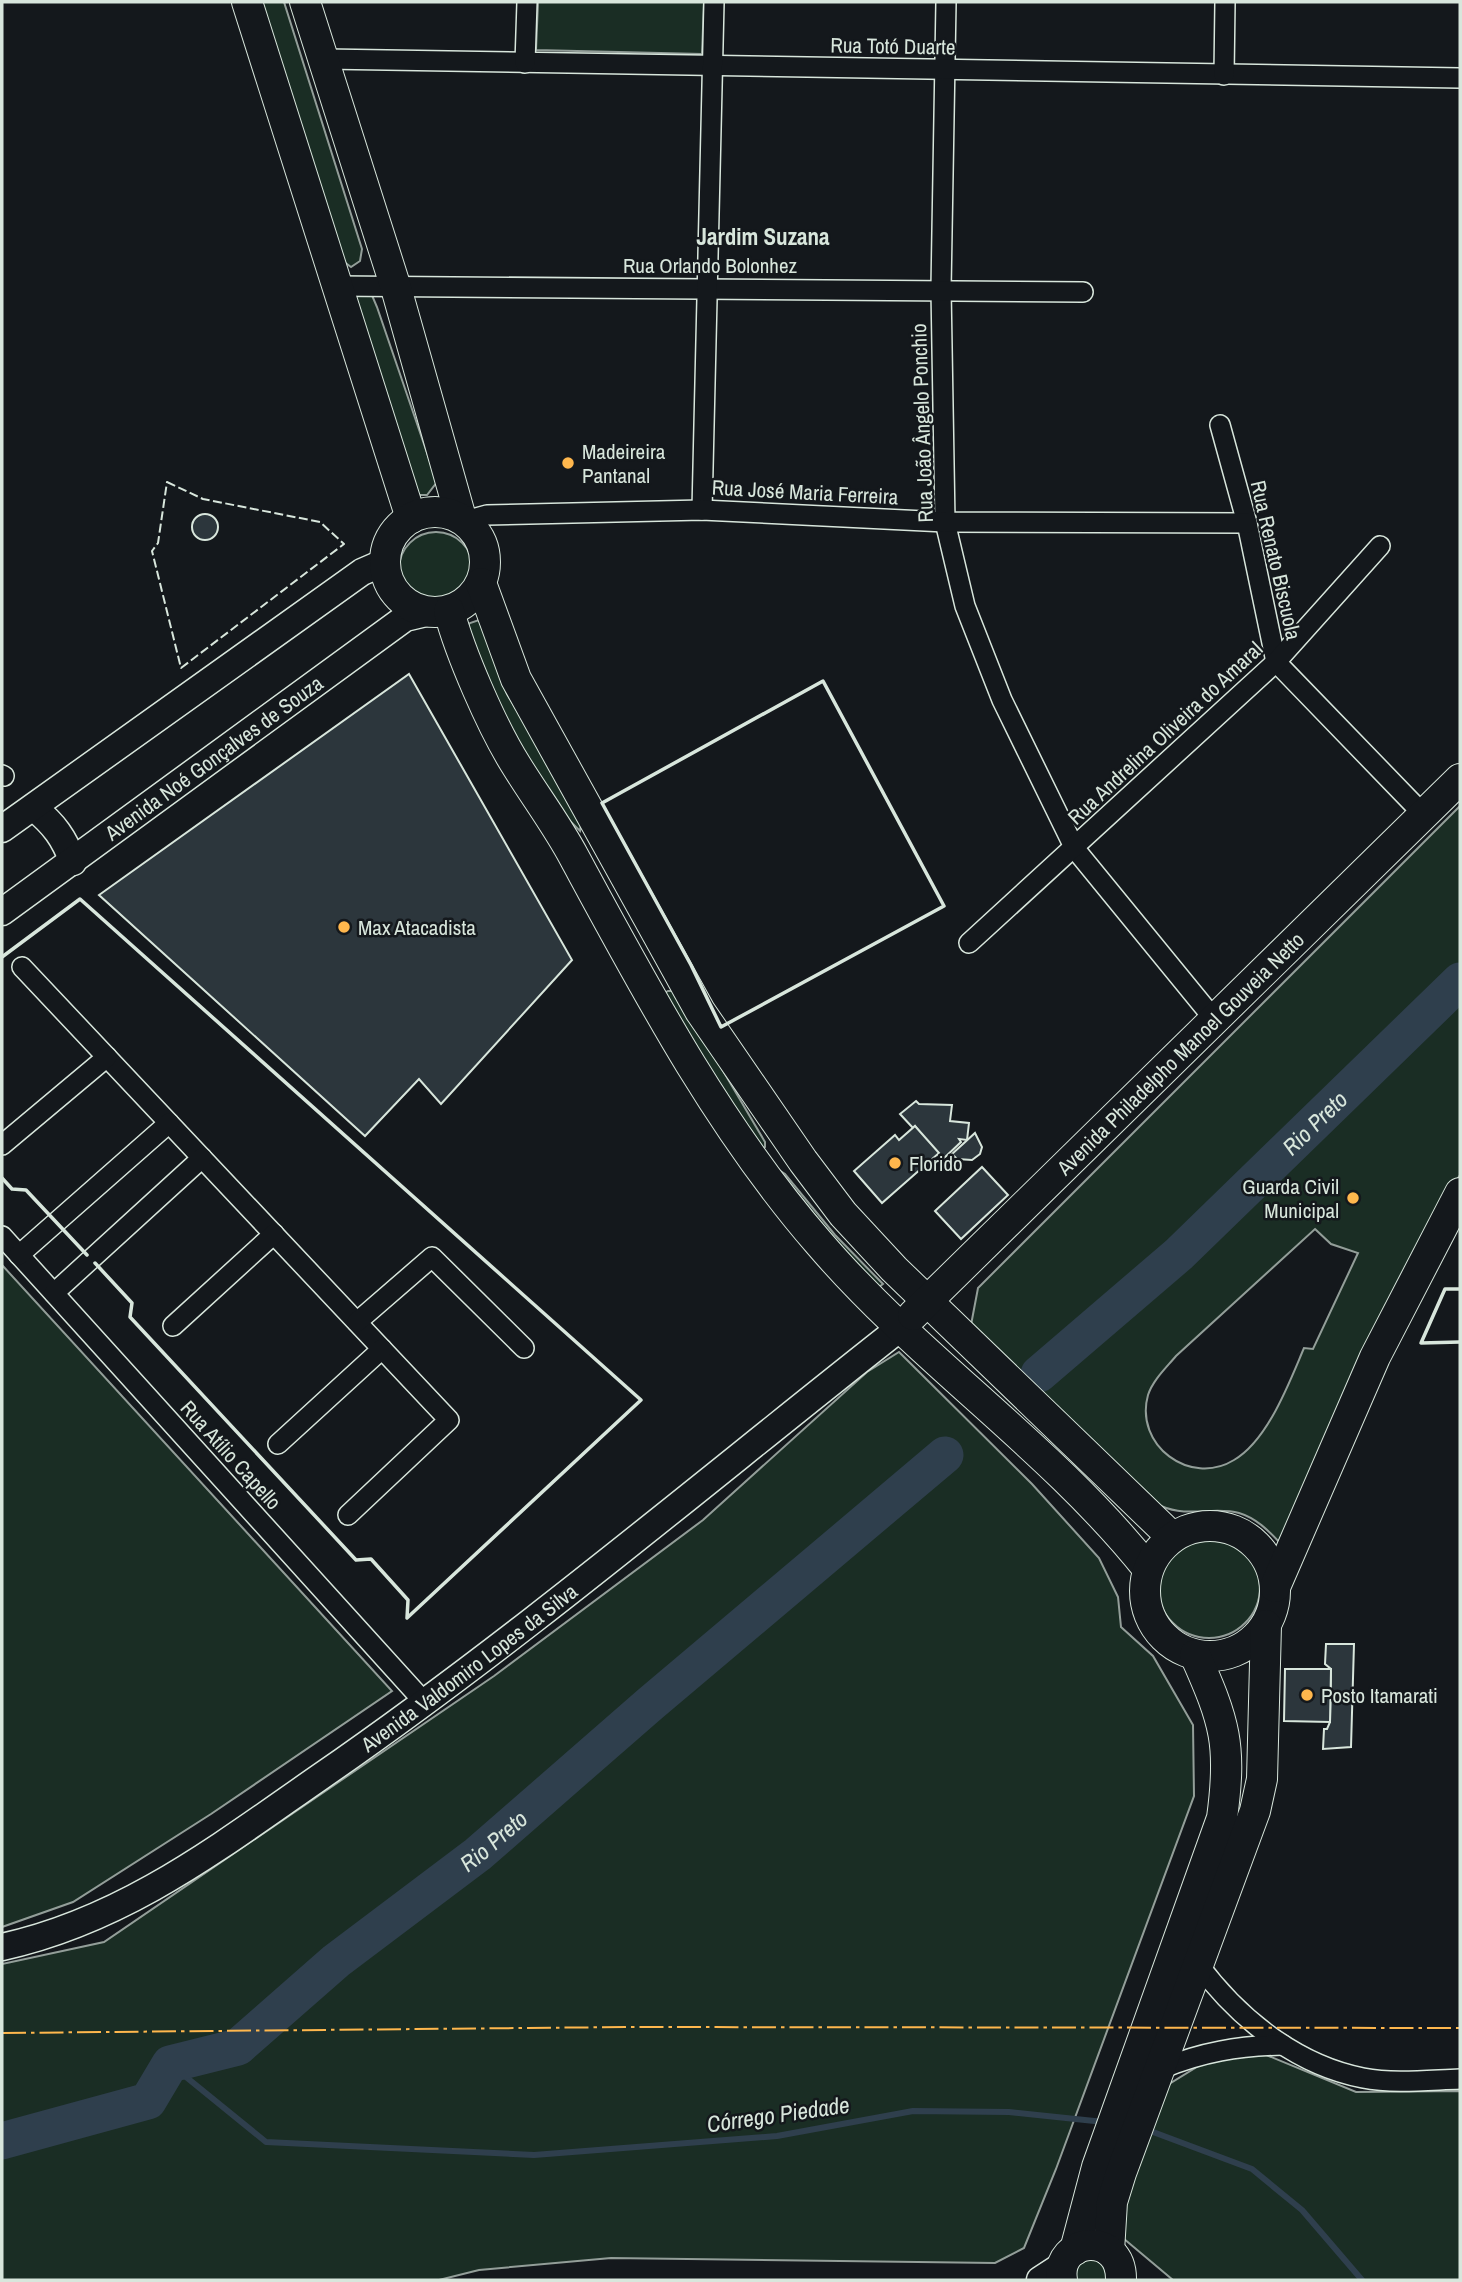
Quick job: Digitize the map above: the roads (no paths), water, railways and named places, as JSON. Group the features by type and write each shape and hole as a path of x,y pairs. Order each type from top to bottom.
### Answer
{"main road":[{"path":"247,2 411,518"},
{"path":"305,2 485,560 481,583 467,601 439,611 413,607 395,593 389,583 385,562 394,533 411,518 439,512 472,522"},
{"path":"2,829 362,572 385,562"},
{"path":"481,583 516,679 700,1011 794,1148 863,1237 927,1303 1172,1537"},
{"path":"439,611 513,762 573,855 607,922 624,946 674,1040 764,1173 818,1243 900,1328 1089,1500 1148,1569"},
{"name":"Avenida Noé Gonçalves de Souza","path":"2,912 405,618 439,611"},
{"name":"Avenida Philadelpho Manoel Gouveia Netto","path":"900,1328 1460,779"},
{"path":"34,808 53,823 65,841 73,862"},
{"path":"573,855 595,853 629,882"},
{"path":"624,946 656,975 688,987"},
{"path":"764,1173 794,1148"},
{"path":"1060,2269 1109,2170 1198,1964 1247,1835 1262,1779 1266,1625 1273,1606 1275,1587 1375,1357 1460,1193"},
{"name":"Avenida Valdomiro Lopes da Silva","path":"2,1947 59,1930 129,1903 183,1872 426,1704 900,1328"},
{"path":"1266,1625 1247,1645 1222,1655 1195,1655 1170,1643 1153,1622 1145,1596 1148,1569 1158,1551 1172,1537 1198,1526 1225,1527 1250,1539 1267,1560 1275,1587"},
{"path":"1145,2084 1222,1818 1228,1771 1225,1731 1195,1655"},
{"path":"1109,2170 1120,2270"},
{"path":"1060,2269 1092,2245 1120,2270"}],"street":[{"path":"525,63 527,2"},
{"path":"702,510 714,2"},
{"name":"Rua João Ângelo Ponchio","path":"946,2 941,289 945,522 965,606 1002,700 1075,849 1214,1019"},
{"path":"1224,75 1225,2"},
{"name":"Rua Totó Duarte","path":"324,59 1460,78"},
{"name":"Rua Orlando Bolonhez","path":"337,286 1083,292"},
{"name":"Rua Renato Biscuola","path":"1220,425 1247,523 1276,662 1424,815"},
{"name":"Rua José Maria Ferreira","path":"472,522 702,510 945,522 1247,523"},
{"name":"Rua Andrelina Oliveira do Amaral","path":"969,943 1075,849 1276,662 1380,546"},
{"path":"22,967 449,1420 348,1516"},
{"path":"2,1144 107,1057"},
{"path":"19,1255 169,1122"},
{"path":"54,1293 202,1158"},
{"path":"173,1326 274,1234"},
{"name":"Rua Atílio Capello","path":"2,1236 426,1704"},
{"path":"357,1322 432,1257 524,1348"},
{"path":"278,1444 382,1349"},
{"path":"1198,1964 1226,1999 1283,2045 1328,2068 1364,2078 1460,2079"},
{"path":"1145,2084 1209,2052 1240,2046 1283,2045"}],"waterway":[{"name":"Rio Preto","path":"1039,1374 1179,1254 1460,981"},
{"name":"Rio Preto","path":"2,2141 148,2101 170,2064 238,2047 336,1961 478,1854 650,1704 945,1455"},
{"name":"Córrego Piedade","path":"170,2064 266,2142 534,2155 777,2136 913,2111 1009,2112 1104,2122"},
{"name":"Córrego Piedade","path":"1145,2129 1252,2169 1302,2210 1362,2280"}],"place":[{"name":"Madeireira Pantanal","path":"568,463"},
{"name":"Max Atacadista","path":"344,927"},
{"name":"Florido","path":"895,1163"},
{"name":"Guarda Civil Municipal","path":"1353,1198"},
{"name":"Posto Itamarati","path":"1307,1695"}],"district":[{"name":"Jardim Suzana","path":"763,236"}]}
